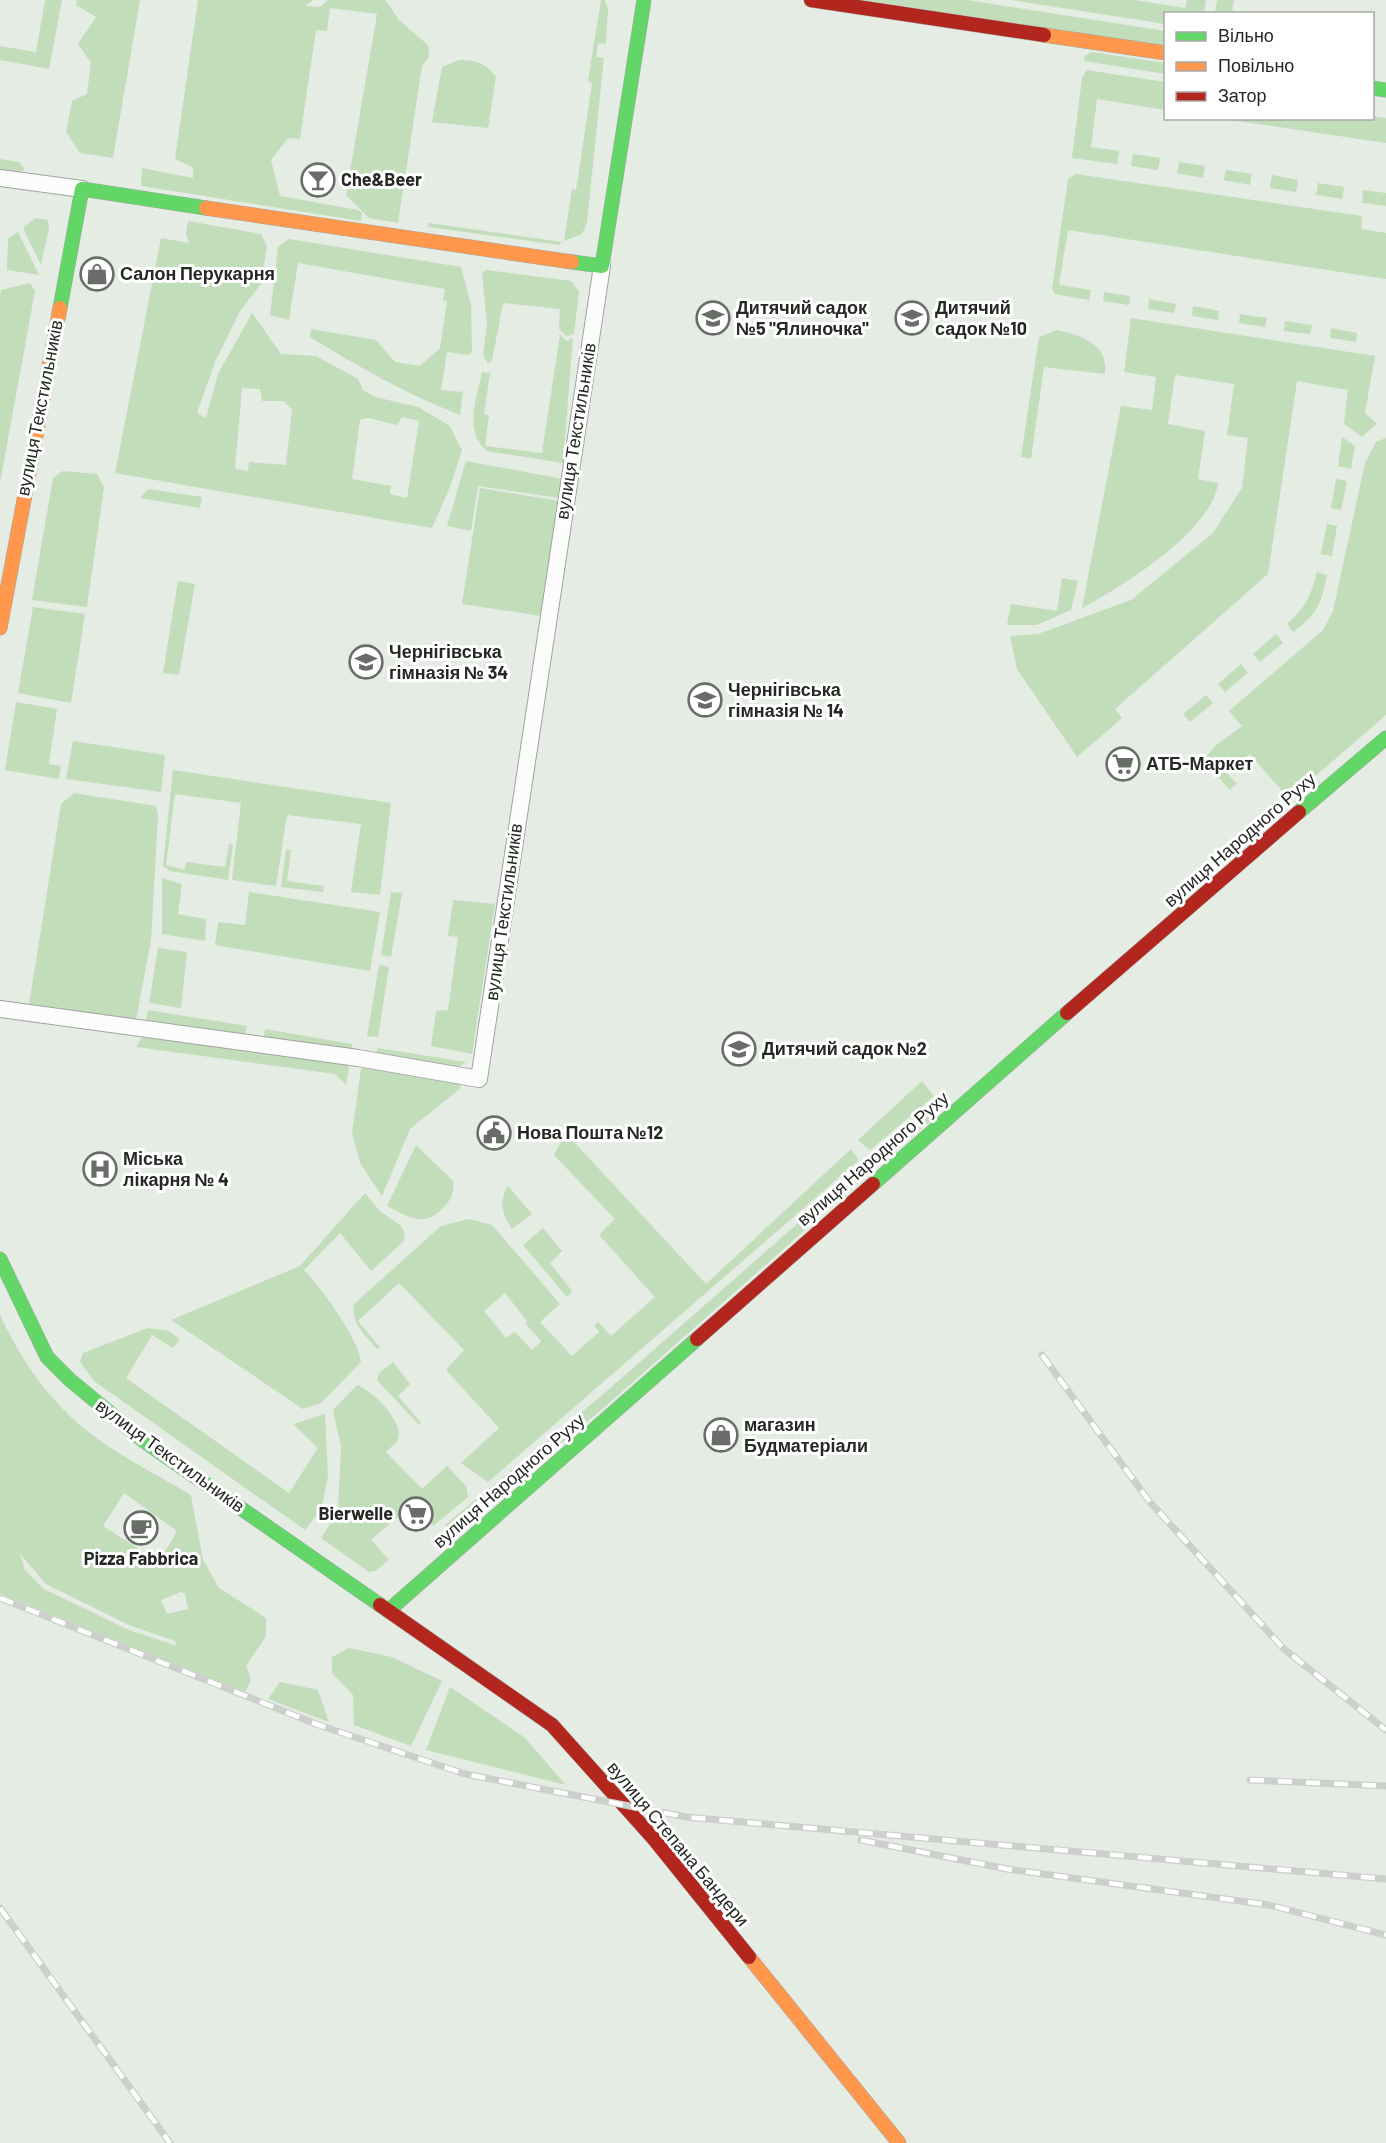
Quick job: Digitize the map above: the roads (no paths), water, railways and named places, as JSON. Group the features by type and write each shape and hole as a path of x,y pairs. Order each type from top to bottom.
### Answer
{"street":[{"name":"вулиця Текстильників","path":"0,1009 358,1058 479,1079 644,0"},
{"path":"811,0 1164,54"},
{"path":"0,178 602,266"},
{"name":"вулиця Текстильників","path":"0,628 8,533 82,189"},
{"name":"вулиця Народного Руху","path":"388,1611 1068,1012 1386,738"},
{"name":"вулиця Текстильників","path":"0,1259 46,1357 70,1380 144,1441 388,1611"},
{"name":"вулиця Степана Бандери","path":"388,1611 552,1725 654,1839 899,2143"}],"railway":[{"path":"1042,1355 1149,1501 1284,1649 1386,1730"},
{"path":"0,1598 316,1724 465,1774 686,1817 1386,1879"},
{"path":"1250,1780 1386,1786"},
{"path":"861,1840 1007,1869 1269,1905 1386,1935"},
{"path":"0,1908 170,2143"}],"place":[{"name":"Che&Beer","path":"318,180"},
{"name":"Салон Перукарня","path":"97,274"},
{"name":"Дитячий садок №5 \"Ялиночка\"","path":"713,318"},
{"name":"Дитячий садок №10","path":"912,318"},
{"name":"Чернігівська гімназія № 34","path":"366,662"},
{"name":"Чернігівська гімназія № 14","path":"705,700"},
{"name":"АТБ-Маркет","path":"1123,764"},
{"name":"Дитячий садок №2","path":"739,1049"},
{"name":"Нова Пошта №12","path":"494,1133"},
{"name":"Міська лікарня № 4","path":"100,1169"},
{"name":"магазин Будматеріали","path":"721,1435"},
{"name":"Bierwelle","path":"416,1514"},
{"name":"Pizza Fabbrica","path":"141,1528"}]}
